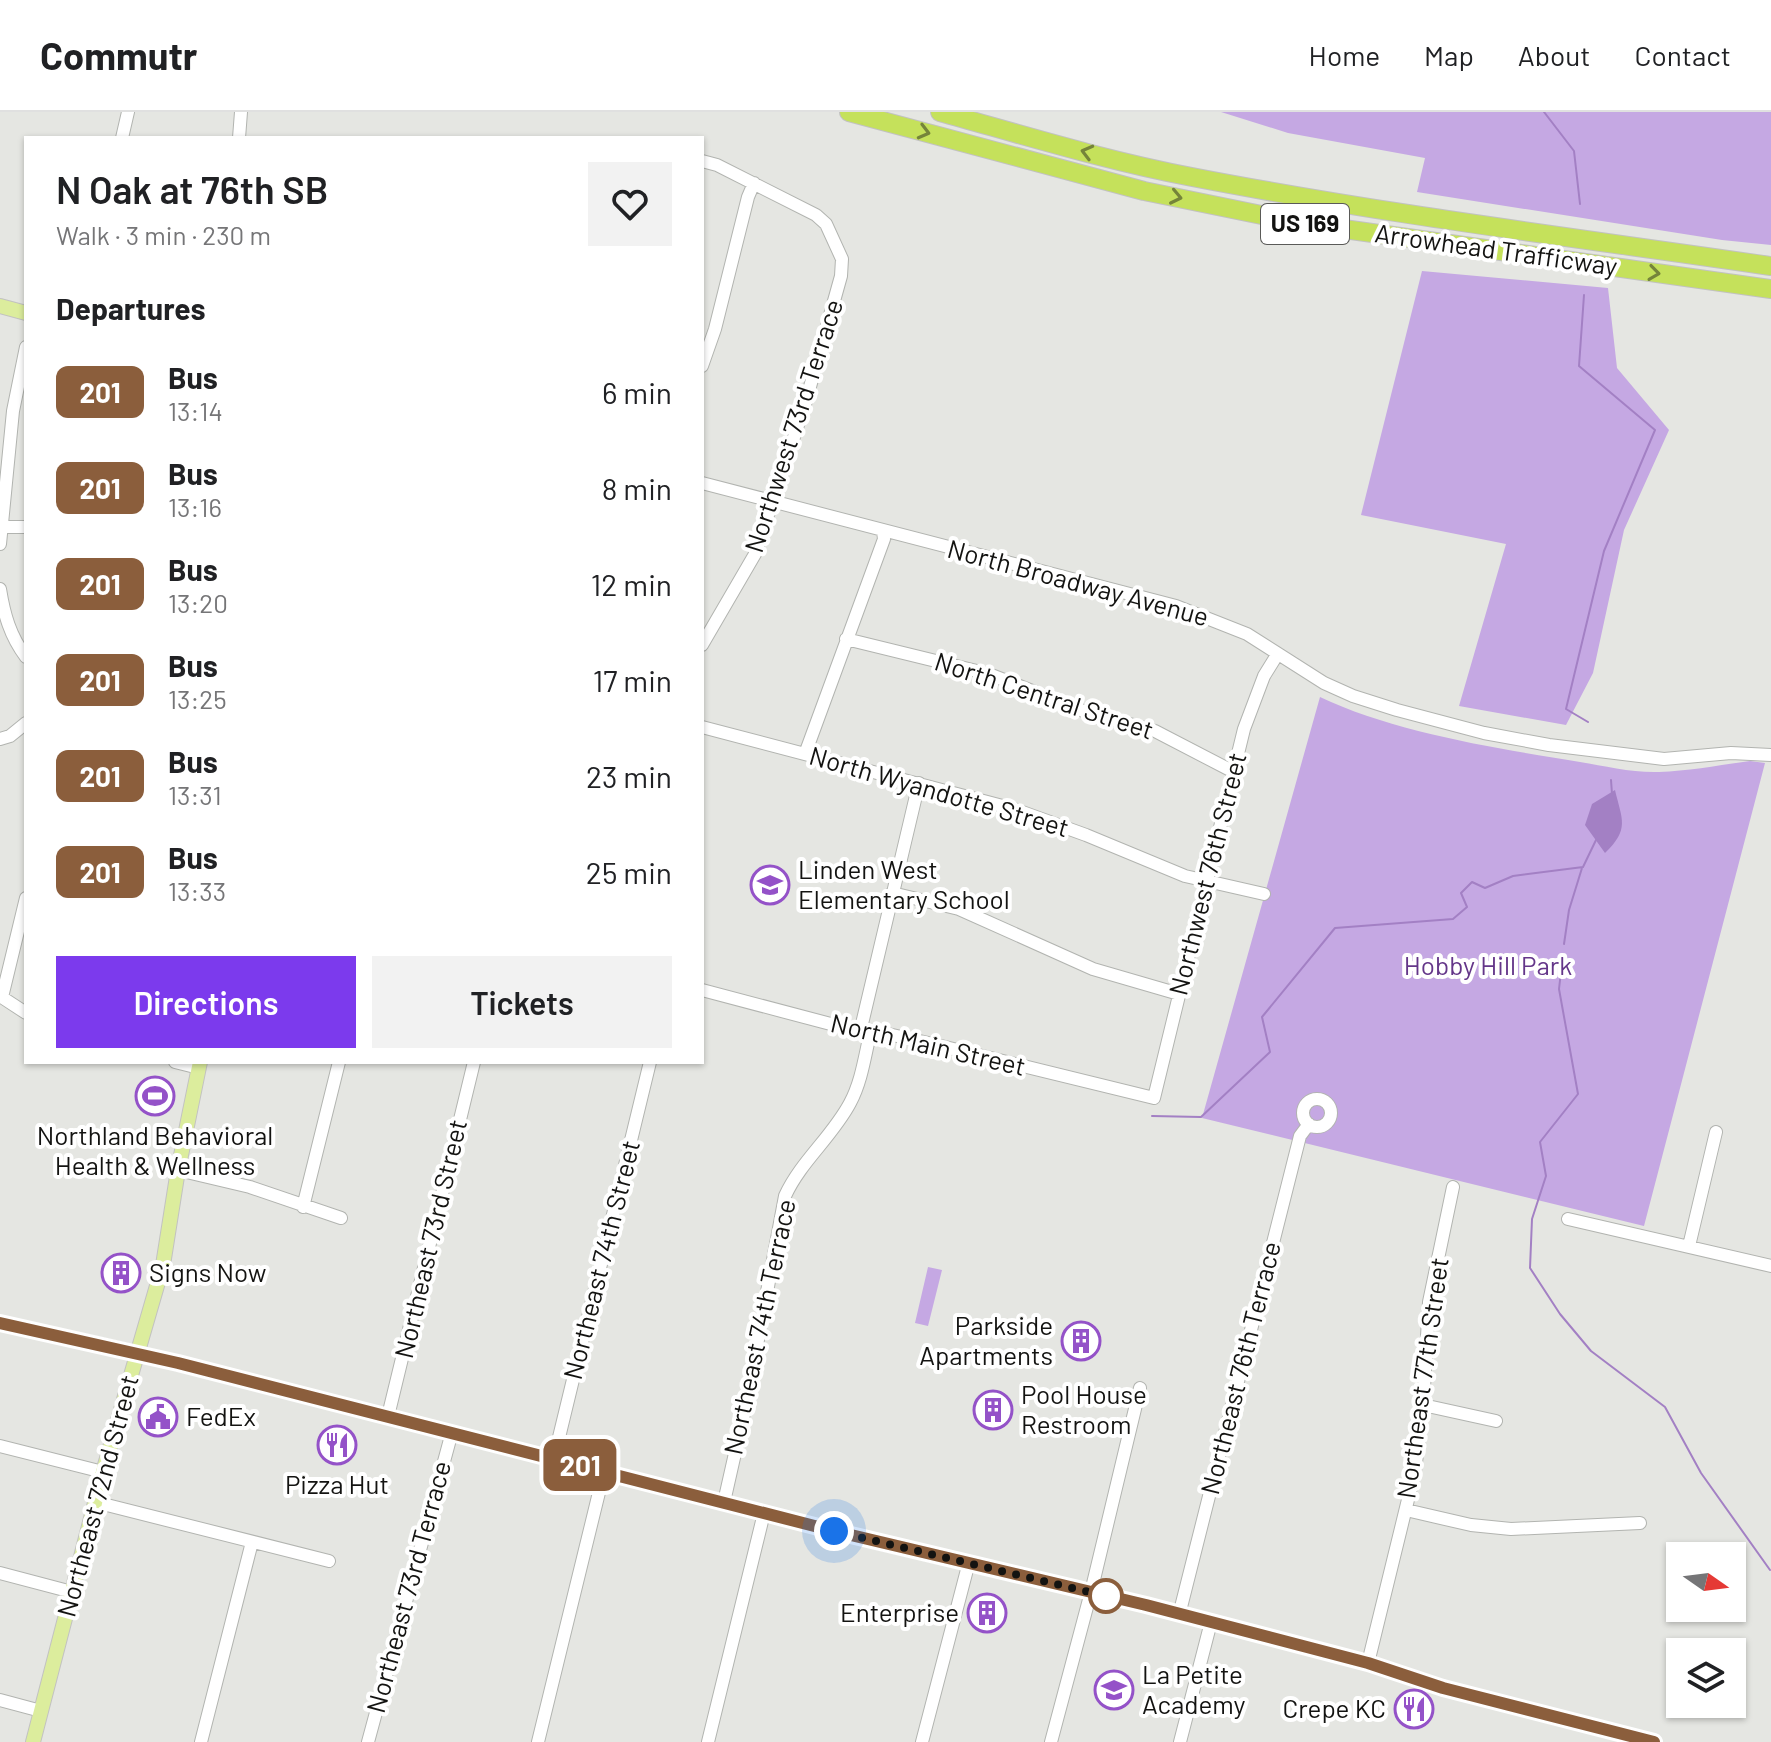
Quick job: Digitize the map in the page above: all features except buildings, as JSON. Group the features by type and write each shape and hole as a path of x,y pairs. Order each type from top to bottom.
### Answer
{"highway":[{"name":"Arrowhead Trafficway","path":"849,112 1144,191 1301,223 1771,289"},
{"name":"Arrowhead Trafficway","path":"940,112 1122,162 1190,177 1408,214 1771,266"}],"main road":[{"path":"0,306 24,312"},
{"name":"Northeast 72nd Street","path":"33,1742 103,1472 163,1265 178,1170 200,1065"},
{"path":"0,1323 137,1353 898,1547 1211,1622 1368,1663 1443,1688 1654,1742"}],"street":[{"path":"122,136 128,112"},
{"path":"239,136 241,112"},
{"path":"704,162 754,183 704,360"},
{"name":"Northwest 73rd Terrace","path":"704,642 750,564 774,502 841,276 842,259 826,224 816,215 754,183"},
{"path":"0,544 6,410 24,353"},
{"name":"North Broadway Avenue","path":"704,484 1176,606 1247,634 1324,683 1353,696 1484,733 1549,745 1664,759 1731,753 1771,755"},
{"path":"1,527 24,527"},
{"path":"805,754 884,539 883,531"},
{"path":"0,589 14,641 24,654"},
{"name":"North Central Street","path":"846,639 989,674 1086,712 1155,731 1234,772"},
{"name":"Northwest 76th Street","path":"1154,1098 1251,708 1264,676 1277,655"},
{"path":"0,739 10,736 24,725"},
{"name":"North Wyandotte Street","path":"704,728 1014,809 1185,876 1264,894"},
{"name":"Northeast 74th Terrace","path":"724,1502 745,1409 785,1196 801,1166 850,1102 859,1080 892,893 919,783"},
{"path":"892,893 959,909 1093,969 1179,994"},
{"path":"24,906 1,997 24,1012"},
{"name":"North Main Street","path":"704,991 842,1027 866,1029 1154,1098"},
{"path":"303,1207 339,1064"},
{"name":"Northeast 73rd Street","path":"388,1416 474,1064"},
{"name":"Northeast 74th Street","path":"554,1458 650,1064"},
{"name":"Northeast 76th Terrace","path":"1179,1615 1300,1136 1309,1124"},
{"path":"1689,1246 1716,1132"},
{"path":"178,1170 250,1187 341,1218"},
{"name":"Northeast 77th Street","path":"1368,1663 1415,1471 1432,1285 1453,1187"},
{"path":"1568,1219 1771,1266"},
{"path":"1051,1742 1140,1388"},
{"path":"1423,1405 1496,1421"},
{"name":"Northeast 73rd Terrace","path":"368,1742 452,1432"},
{"path":"0,1446 103,1472"},
{"path":"538,1742 604,1472"},
{"path":"95,1502 329,1561"},
{"path":"1406,1510 1471,1525 1511,1529 1640,1523"},
{"path":"708,1742 764,1513"},
{"path":"201,1742 252,1542"},
{"path":"922,1742 969,1562"},
{"path":"0,1573 72,1592"},
{"path":"1180,1742 1211,1622"},
{"path":"0,1700 41,1711"}],"green space":[{"path":"1221,112 1771,112 1771,245 1417,192 1425,158 1288,133"},
{"path":"1422,271 1608,288 1617,368 1669,430 1624,530 1593,673 1566,725 1459,706 1506,544 1361,515"},
{"name":"Hobby Hill Park","path":"1320,697 1413,730 1619,769 1659,772 1750,761 1765,763 1644,1226 1202,1118"},
{"path":"928,1267 942,1270 928,1326 915,1323"}],"shaded area":[{"path":"1615,790 1622,824 1618,837 1605,853 1585,825 1592,804"}],"waterway":[{"path":"1544,112 1574,151 1580,204"},
{"path":"1584,295 1579,366 1655,430 1604,551 1566,709 1588,722"},
{"path":"1611,780 1612,794"},
{"path":"1152,1116 1201,1117 1270,1052 1262,1017 1335,928 1453,919 1467,907 1461,893 1472,882 1485,888 1513,876 1583,867 1596,840"},
{"path":"1564,944 1569,910 1582,868"},
{"path":"1563,954 1559,989 1578,1094 1540,1142 1546,1176 1532,1219 1530,1268 1560,1314 1591,1351 1665,1407 1701,1473 1770,1570"}],"bus line":[{"name":"201","path":"0,1323 178,1363 834,1531 1146,1605 1368,1663 1443,1688 1654,1742"}],"place":[{"name":"Linden West Elementary School","path":"770,885"},
{"name":"Northland Behavioral Health & Wellness","path":"155,1096"},
{"name":"Signs Now","path":"121,1273"},
{"name":"Parkside Apartments","path":"1081,1341"},
{"name":"Pool House Restroom","path":"993,1410"},
{"name":"FedEx","path":"158,1417"},
{"name":"Pizza Hut","path":"337,1445"},
{"name":"Enterprise","path":"987,1613"},
{"name":"La Petite Academy","path":"1114,1690"},
{"name":"Crepe KC","path":"1414,1709"}],"route":[{"path":"834,1531 1106,1596"}]}
